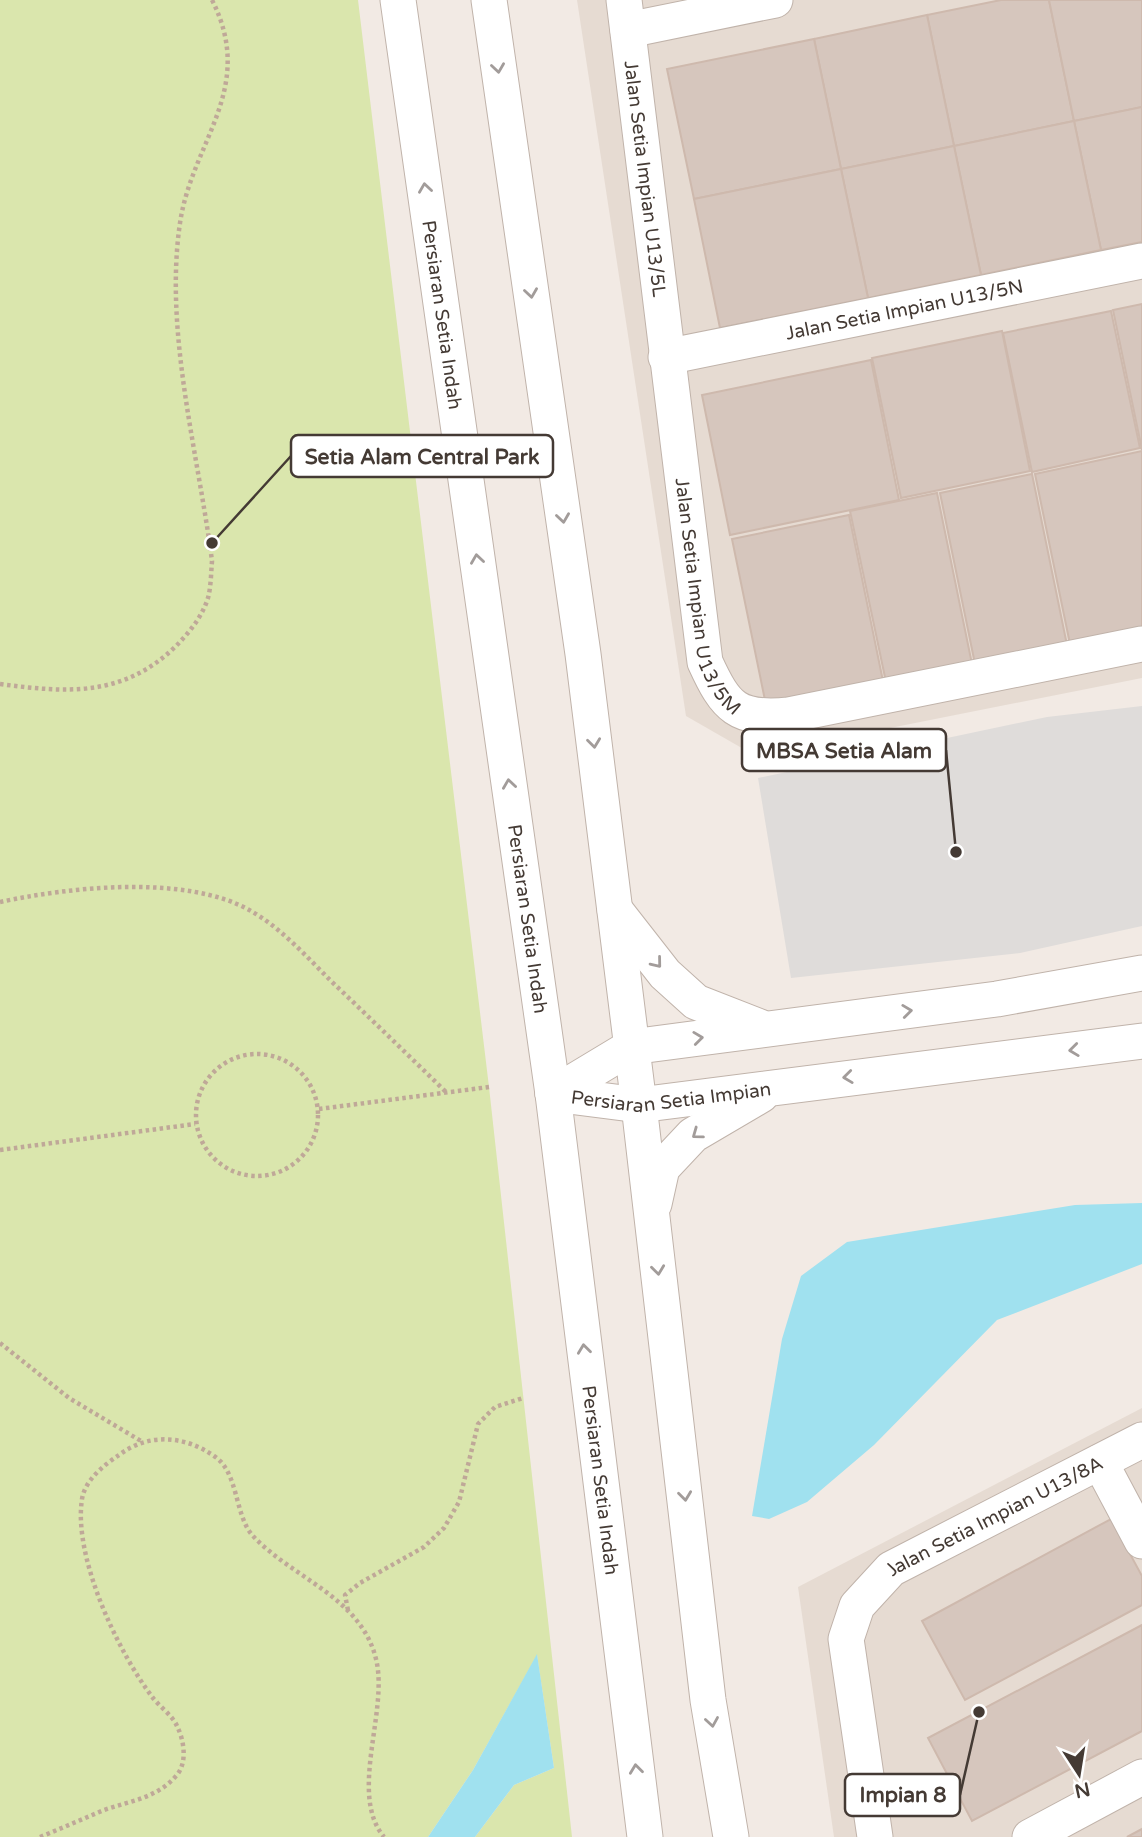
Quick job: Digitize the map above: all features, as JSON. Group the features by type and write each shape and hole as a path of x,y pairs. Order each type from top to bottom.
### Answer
{"street":[{"name":"Persiaran Setia Indah","path":"398,0 553,1094 645,1837"},
{"path":"489,0 583,654 652,1212 708,1700 731,1837"},
{"path":"626,15 775,0"},
{"name":"Jalan Setia Impian U13/5L","path":"626,15 666,357"},
{"name":"Jalan Setia Impian U13/5N","path":"666,357 1142,261"},
{"name":"Jalan Setia Impian U13/5M","path":"666,357 705,662 717,690 734,710 760,718 789,715 1142,643"},
{"path":"614,910 665,974 696,1002 766,1029"},
{"name":"Persiaran Setia Impian","path":"553,1094 631,1046 997,999 1142,973"},
{"name":"Persiaran Setia Impian","path":"553,1094 639,1105 1142,1041"},
{"path":"652,1212 662,1168 693,1135 776,1086"},
{"name":"Jalan Setia Impian U13/8A","path":"875,1837 846,1639 857,1606 891,1569 1142,1440"},
{"path":"1100,1462 1142,1541"},
{"path":"1030,1837 1142,1777"}],"path":[{"path":"0,684 54,692 108,687 154,667 191,632 208,598 212,561 176,334 175,284 180,221 228,83 226,40 212,0"},
{"path":"0,902 50,891 112,886 207,894 251,911 293,943 446,1092"},
{"path":"250,1053 282,1058 307,1078 319,1109 314,1140 294,1164 265,1176 233,1172 208,1153 195,1124 199,1091 219,1066 250,1053"},
{"path":"319,1109 489,1087"},
{"path":"0,1150 195,1124"},
{"path":"0,1343 69,1398 142,1441"},
{"path":"348,1611 345,1595 360,1583 424,1547 444,1528 458,1502 478,1424 495,1408 523,1398"},
{"path":"40,1837 120,1805 153,1795 178,1774 185,1746 176,1722 153,1698 126,1654 92,1574 82,1526 82,1496 98,1470 142,1441 162,1438 189,1444 216,1456 229,1476 249,1531 267,1551 322,1587 348,1611 376,1658 379,1692 369,1779 371,1813 384,1837"}],"shaded area":[{"path":"577,0 1142,0 1142,678 754,755 686,716"},
{"path":"1142,706 1142,926 1020,953 791,978 758,778 1047,717"},
{"path":"1142,1408 1142,1837 834,1837 798,1587"}],"green space":[{"path":"0,0 358,0 489,1087 572,1837 475,1837 514,1785 554,1768 537,1655 473,1770 428,1837 0,1837"}],"water":[{"path":"1142,1203 1142,1264 997,1320 874,1445 807,1502 769,1519 752,1516 782,1339 801,1276 847,1242 1075,1205"},
{"path":"537,1654 554,1768 514,1785 475,1837 428,1837 473,1770"}],"building":[{"path":"1001,0 1049,0 1074,121 954,146 927,15"},
{"path":"1049,0 1142,0 1142,107 1074,121"},
{"path":"927,15 954,146 841,169 814,39"},
{"path":"814,39 841,169 694,199 667,69"},
{"path":"1142,107 1142,242 1101,250 1074,121"},
{"path":"1074,121 1101,250 981,275 954,146"},
{"path":"954,146 981,275 868,298 841,169"},
{"path":"841,169 868,298 720,328 694,199"},
{"path":"1142,304 1142,450 1113,310"},
{"path":"1111,311 1140,448 1032,472 1003,333"},
{"path":"1002,331 1030,471 901,498 872,358"},
{"path":"871,360 899,500 730,535 702,395"},
{"path":"1142,451 1142,629 1070,644 1035,474"},
{"path":"1032,474 1067,645 975,664 940,493"},
{"path":"937,493 972,664 886,682 850,511"},
{"path":"849,515 884,686 767,710 732,539"},
{"path":"1111,1519 1142,1576 1142,1605 965,1700 922,1621"},
{"path":"1142,1625 1142,1731 972,1821 928,1738"},
{"path":"1142,1829 1142,1837 1127,1837"}],"place":[{"name":"Setia Alam Central Park","path":"212,543"},
{"name":"MBSA Setia Alam","path":"956,852"},
{"name":"Impian 8","path":"979,1712"}]}
